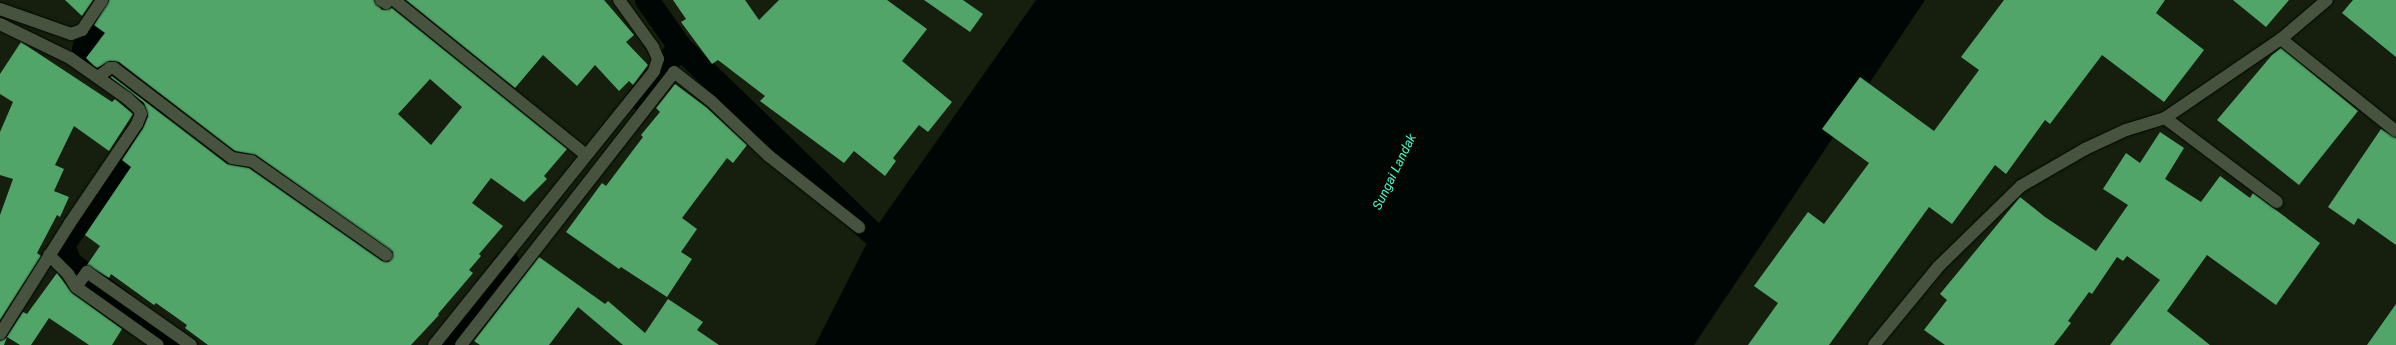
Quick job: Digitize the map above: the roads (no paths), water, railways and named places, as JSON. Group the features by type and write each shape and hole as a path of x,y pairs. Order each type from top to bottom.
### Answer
{"street":[{"path":"0,9 71,34 82,30 102,0"},
{"path":"381,0 386,3 388,0"},
{"path":"394,0 586,155"},
{"path":"1874,345 1938,267 2021,186 2085,148 2126,130 2165,118 2281,39 2327,0"},
{"path":"622,1 653,47 658,59 711,101 769,156 859,227"},
{"path":"0,24 70,58 99,76 139,109 141,117 49,255 0,334"},
{"path":"2281,39 2396,131"},
{"path":"439,343 527,226 654,71 658,59"},
{"path":"99,76 110,68 232,158 252,161 386,255"},
{"path":"461,345 674,72"},
{"path":"2165,118 2277,202"},
{"path":"527,226 543,240"},
{"path":"49,255 68,274 76,287 158,345"},
{"path":"76,287 87,272 191,345"}],"water":[{"name":"Sungai Landak","path":"1036,0 1925,0 1694,345 815,345 872,233"}],"waterway":[{"path":"113,0 88,34 84,50 157,110 63,245 70,263 177,345"},
{"path":"647,0 680,47 872,233"},
{"path":"639,98 680,47"},
{"path":"445,345 507,262"}]}
